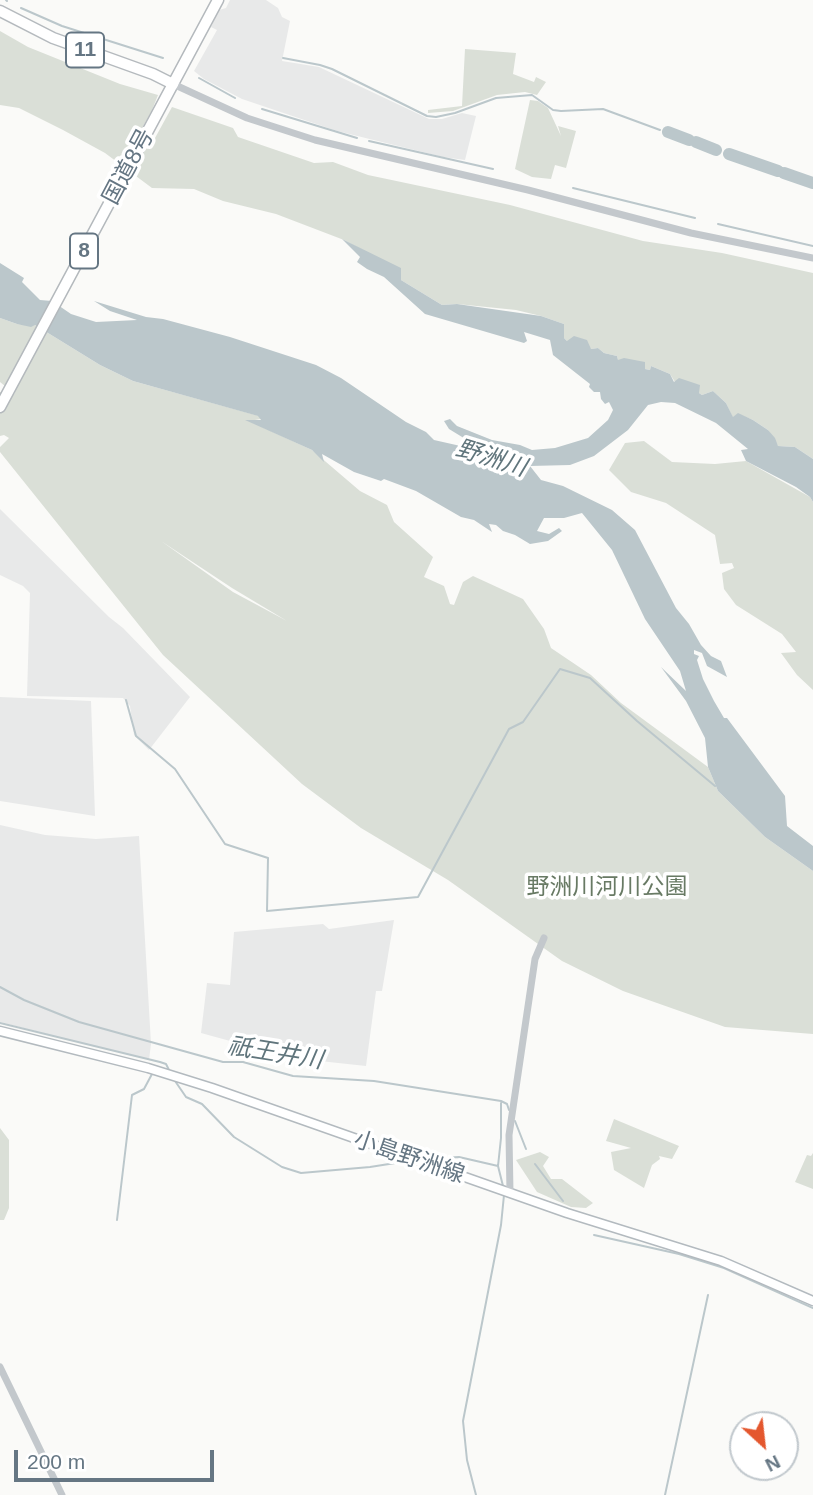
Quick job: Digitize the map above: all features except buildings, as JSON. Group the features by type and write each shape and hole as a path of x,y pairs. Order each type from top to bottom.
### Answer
{"main road":[{"name":"国道8号","path":"0,407 218,0"},
{"name":"11","path":"0,10 53,38 153,74 173,84"},
{"name":"小島野洲線","path":"0,1031 148,1068 212,1088 510,1193 721,1261 813,1301"}],"street":[{"path":"173,84 247,118 315,140 528,190 691,233 813,258"},
{"path":"510,1193 509,1135 535,959 544,938"},
{"path":"0,1367 62,1495"}],"shaded area":[{"path":"230,0 266,0 278,8 282,17 290,21 282,61 319,67 429,119 442,119 462,113 476,116 465,160 337,131 242,99 204,79 194,71 217,30 211,27 219,10 226,8"},
{"path":"0,509 190,697 149,750 134,735 130,706 123,698 27,696 30,593 23,586 0,575"},
{"path":"0,697 91,701 95,816 0,801"},
{"path":"0,825 45,835 96,839 139,836 151,1044 149,1060 0,1022"},
{"path":"394,920 382,991 376,991 366,1066 292,1058 201,1033 207,983 230,985 234,932 323,924 329,929"}],"green space":[{"path":"0,31 28,47 120,84 158,95 140,132 155,138 172,107 233,128 238,137 314,163 333,162 368,175 510,205 643,241 722,253 813,273 813,459 795,447 778,446 768,430 753,420 738,414 733,418 726,403 713,391 702,395 699,393 699,385 675,382 670,374 651,366 650,370 645,369 618,360 617,356 604,353 598,348 591,349 567,341 564,338 564,324 516,310 442,305 401,280 374,256 344,240 276,214 223,201 194,189 152,188 105,153 63,130 19,108 0,105"},
{"path":"465,49 516,53 513,74 534,82 536,77 546,82 537,95 525,92 497,95 453,111 428,113 428,110 462,106"},
{"path":"530,100 538,101 548,108 561,136 558,126 576,131 566,168 555,165 551,179 532,177 515,169"},
{"name":"野洲川河川公園","path":"0,318 17,324 35,325 100,365 133,381 259,416 261,419 249,421 312,450 360,491 387,505 394,522 433,557 424,577 444,586 450,604 454,605 463,582 473,576 523,599 544,629 551,648 591,675 621,703 708,767 718,791 765,837 813,871 813,1034 725,1027 623,991 562,961 448,880 361,828 302,784 163,655 0,452 0,447 9,438 0,436 0,392 15,394 0,382","holes":["161,541 287,621 233,592"]},
{"path":"644,441 672,462 715,464 746,461 810,497 813,502 813,690 797,675 781,653 796,652 782,634 736,605 724,589 722,573 734,568 732,563 720,564 715,535 666,503 631,492 609,470 625,443"},
{"path":"614,1119 679,1146 672,1159 659,1156 660,1159 652,1165 644,1188 614,1170 611,1152 631,1148 606,1141"},
{"path":"0,1128 9,1140 9,1208 4,1220 0,1220"},
{"path":"540,1152 549,1157 543,1166 551,1179 562,1179 593,1203 586,1208 571,1207 537,1192 516,1160"},
{"path":"813,1153 813,1189 795,1182 807,1155 811,1156"}],"water":[{"name":"野洲川","path":"342,239 401,268 401,280 442,305 457,304 541,316 564,324 564,338 567,341 574,336 587,340 591,349 598,348 604,353 617,356 618,360 624,358 645,362 645,369 650,370 651,366 670,374 674,382 679,378 700,385 699,393 702,395 713,391 726,403 733,417 738,413 753,420 768,430 778,446 795,447 813,459 813,502 796,487 746,461 741,450 748,449 716,423 675,403 661,402 648,405 628,430 594,456 570,465 530,466 541,480 563,486 612,510 635,530 676,608 701,645 711,656 721,661 727,677 707,666 702,653 694,650 694,654 699,656 697,660 703,679 724,718 727,718 785,796 787,826 813,846 813,871 765,837 718,791 708,767 705,738 686,701 661,667 686,691 680,671 645,619 612,550 582,513 564,518 544,518 537,531 549,534 559,528 562,531 548,541 530,544 496,525 489,524 492,532 416,491 354,472 322,454 324,462 312,450 245,420 261,420 258,416 133,381 100,365 35,325 31,327 0,318 0,263 24,278 22,282 40,300 52,301 71,314 96,322 137,320 110,311 94,301 146,317 230,337 316,365 426,432 434,440 465,447 467,440 449,429 444,421 450,419 457,426 492,440 532,450 555,448 588,438 608,420 613,410 609,402 605,404 600,392 594,392 589,387 590,384 553,355 550,340 524,332 527,341 524,343 425,314 384,277 357,262 360,257"}],"waterway":[{"path":"21,8 62,26 163,58"},
{"path":"283,58 332,69 427,116 455,113 496,98 532,95 553,110 603,109 660,130"},
{"path":"199,78 235,98"},
{"path":"262,109 357,138"},
{"path":"668,132 689,140"},
{"path":"369,141 493,169"},
{"path":"696,142 716,150"},
{"path":"729,154 778,171"},
{"path":"784,173 813,183"},
{"path":"573,188 695,218"},
{"path":"718,224 813,246"},
{"path":"126,700 136,736 175,769 225,844 268,858 267,911 418,897 509,729 523,722 560,669 590,678 715,786"},
{"name":"祇王井川","path":"0,987 24,1000 79,1022 223,1062 243,1062 293,1076 374,1081 501,1101 507,1104 509,1110"},
{"path":"0,1023 160,1062 166,1064 169,1070"},
{"path":"117,1220 132,1095 144,1089 152,1074"},
{"path":"173,1078 186,1097 202,1104 234,1137 282,1167 301,1173 408,1161"},
{"path":"498,1166 501,1103"},
{"name":"祇王井川","path":"515,1121 526,1149"},
{"path":"424,1159 459,1157 498,1166 503,1186"},
{"name":"祇王井川","path":"535,1164 563,1201"},
{"path":"476,1495 467,1460 463,1421 501,1225 504,1195"},
{"name":"祇王井川","path":"594,1235 679,1254 724,1268 813,1308"},
{"path":"665,1495 708,1295"}]}
